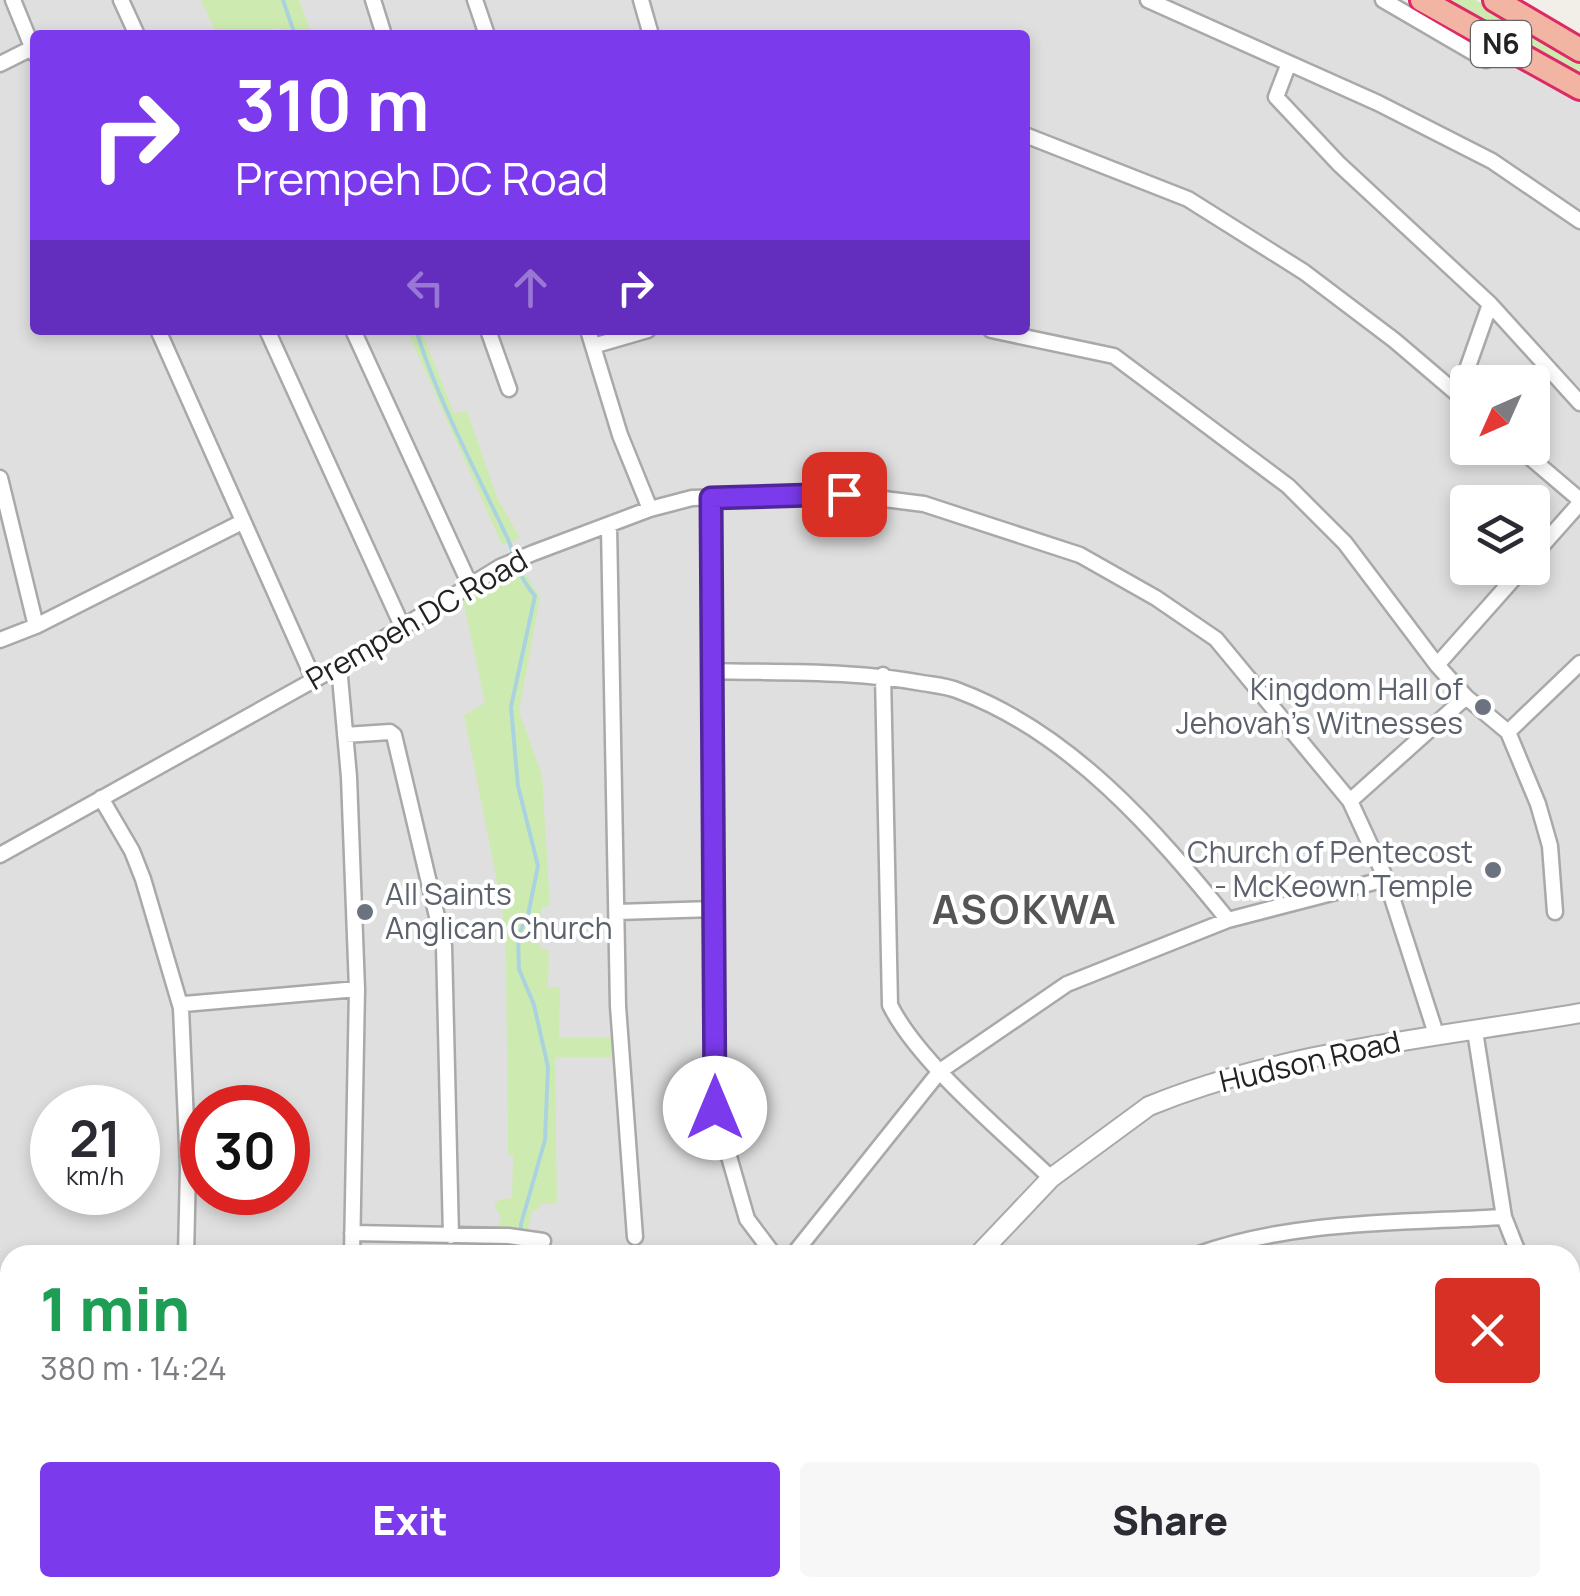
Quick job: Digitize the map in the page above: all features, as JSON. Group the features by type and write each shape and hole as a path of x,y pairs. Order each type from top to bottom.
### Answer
{"highway":[{"name":"N6","path":"1422,0 1580,88"},
{"name":"N6","path":"1496,0 1580,50"}],"street":[{"path":"12,0 30,44"},
{"path":"122,0 134,30"},
{"path":"373,0 382,30"},
{"path":"475,0 486,30"},
{"path":"641,0 650,30"},
{"path":"1148,0 1378,103 1492,161 1580,222"},
{"path":"1383,0 1486,60"},
{"path":"0,64 30,52"},
{"path":"1289,63 1276,97 1339,164 1490,304 1580,403"},
{"path":"1030,137 1188,200 1304,272 1450,388"},
{"path":"1473,365 1490,304"},
{"path":"160,335 314,680"},
{"path":"269,335 402,628"},
{"path":"356,335 470,585"},
{"path":"490,335 509,388"},
{"path":"590,335 620,435 650,509"},
{"path":"593,346 631,335"},
{"path":"1015,335 1114,356 1288,486 1345,544 1437,665 1466,697 1508,732 1538,804 1550,846 1555,912"},
{"path":"1539,465 1580,501 1550,536"},
{"path":"0,478 36,626"},
{"name":"Prempeh DC Road","path":"0,854 340,666 500,567 533,553 650,509 692,498 844,494 924,504 1080,555 1156,598 1216,639 1350,801 1386,879 1436,1034"},
{"path":"711,498 715,1108 748,1219 767,1245"},
{"path":"0,640 36,626 242,522"},
{"path":"609,526 618,1006 635,1237"},
{"path":"1437,665 1508,585"},
{"path":"1508,732 1580,663"},
{"path":"340,666 357,988 352,1245"},
{"path":"710,670 883,675 958,690 1026,724 1098,779 1173,852 1228,920"},
{"path":"883,675 890,1005 903,1030 940,1070 1051,1178"},
{"path":"1350,801 1466,697"},
{"path":"345,735 394,735 444,946 451,1236"},
{"path":"102,798 143,879 181,1008 188,1168 186,1245"},
{"path":"801,1245 940,1070 1067,984 1228,920 1386,879"},
{"path":"617,912 714,909"},
{"path":"181,1008 184,1004 357,988"},
{"name":"Hudson Road","path":"987,1245 1051,1178 1149,1106 1166,1099 1259,1068 1436,1034 1580,1014"},
{"path":"1475,1031 1504,1217 1515,1245"},
{"path":"1232,1245 1346,1226 1504,1217"},
{"path":"352,1233 508,1236 543,1241"}],"shaded area":[{"path":"0,0 1389,0 1580,102 1580,1245 0,1245"}],"green space":[{"path":"201,0 299,0 310,30 278,27 215,30"},
{"path":"1428,0 1476,0 1580,61 1580,88"},
{"path":"409,335 423,335 454,413 467,411 497,497 520,538 502,545"},
{"path":"524,571 540,598 519,711 542,775 550,906 541,907 539,948 549,950 548,987 560,987 559,1037 614,1038 614,1057 555,1057 557,1203 540,1204 539,1209 532,1211 524,1245 505,1245 507,1231 496,1230 501,1218 494,1205 512,1198 506,961 502,907 464,715 485,703 463,600"}],"waterway":[{"path":"283,0 293,30"},
{"path":"418,335 520,573 535,596 511,707 518,786 538,866 528,915 518,936 519,969 534,1005 548,1067 545,1140 521,1224 520,1245"}],"place":[{"name":"Kingdom Hall of Jehovah's Witnesses","path":"1483,707"},
{"name":"Church of Pentecost - McKeown Temple","path":"1493,870"},
{"name":"All Saints Anglican Church","path":"365,912"}],"district":[{"name":"ASOKWA","path":"1025,910"}],"route":[{"path":"715,1108 711,498 844,494"}]}
